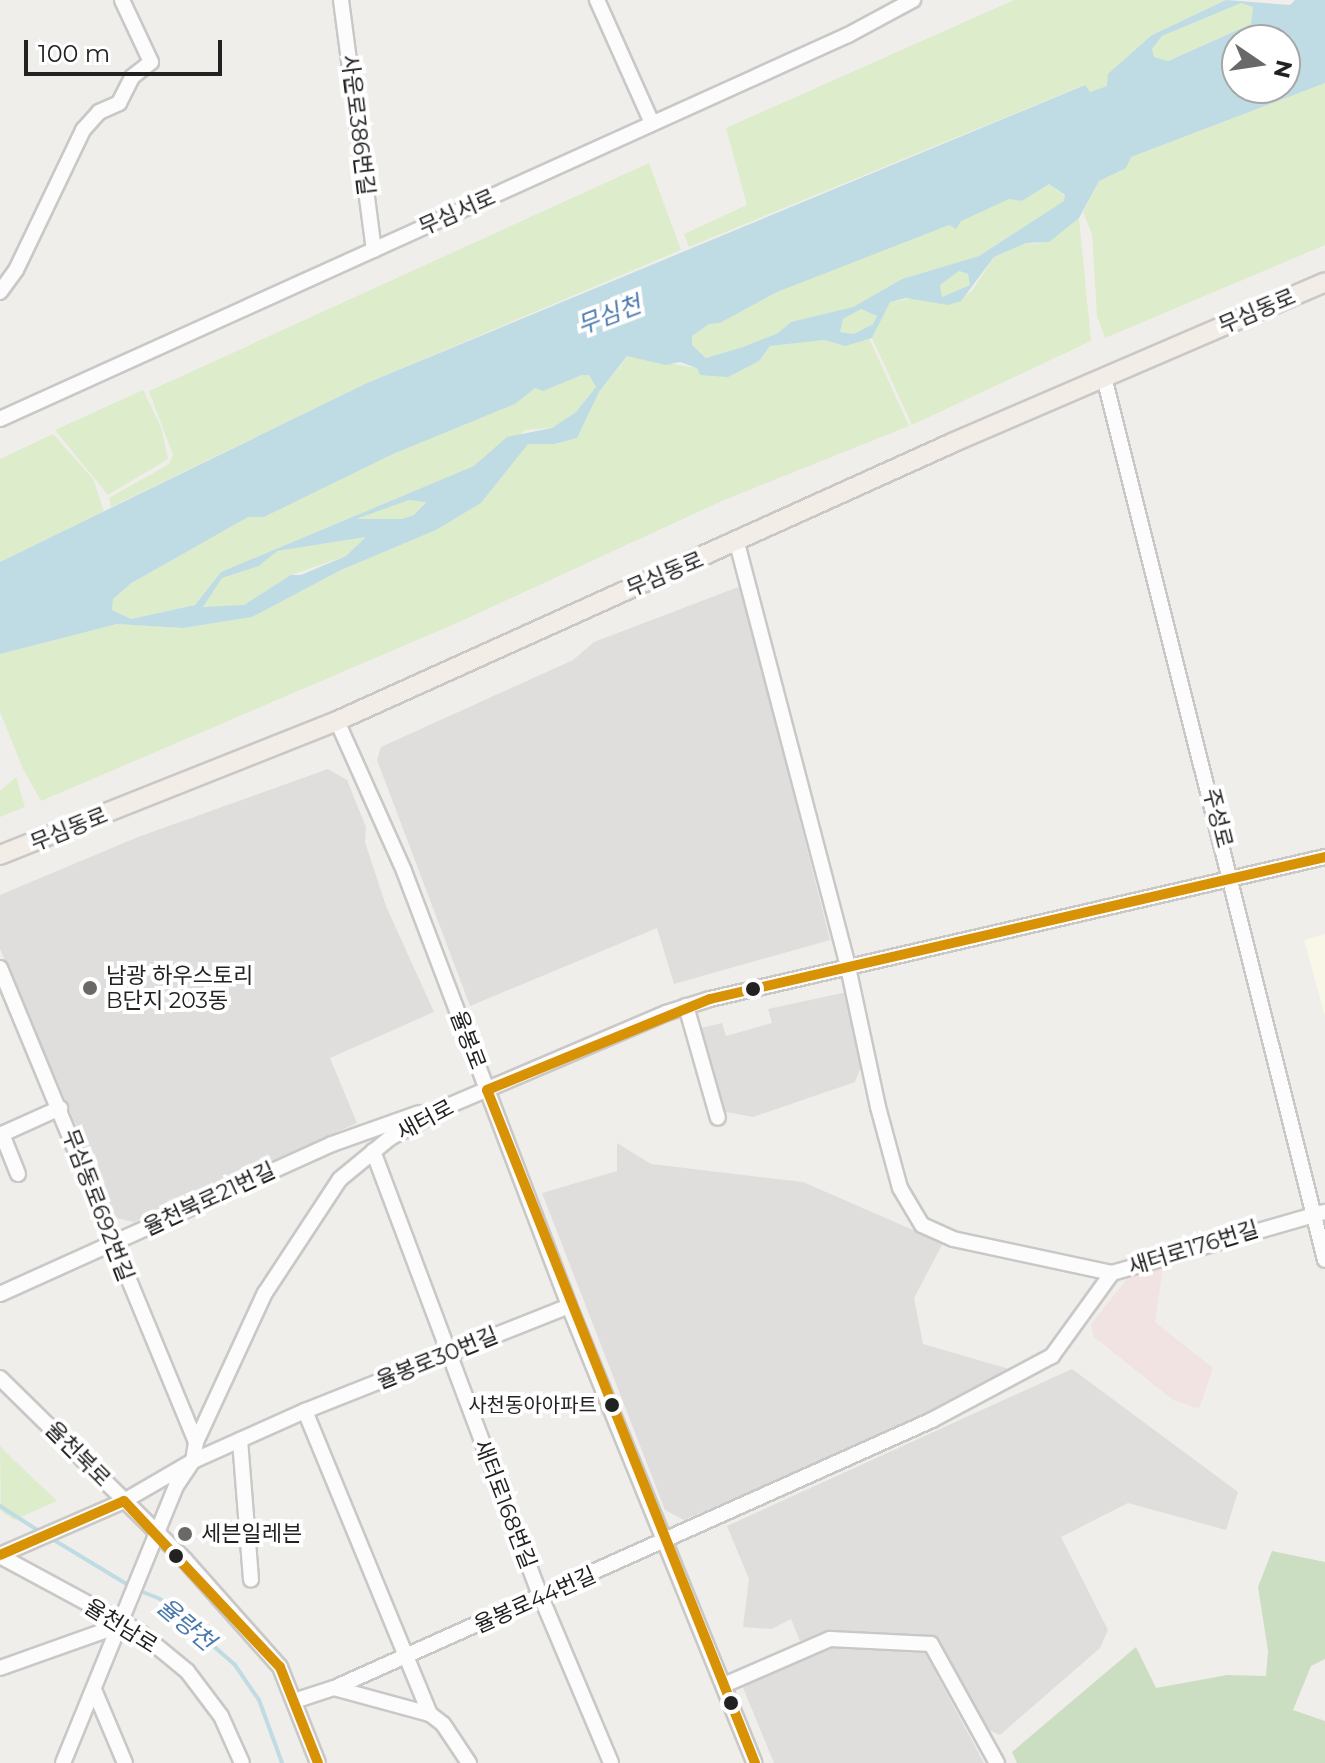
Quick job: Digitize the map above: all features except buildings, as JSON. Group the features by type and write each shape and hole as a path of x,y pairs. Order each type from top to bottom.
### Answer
{"main road":[{"name":"무심동로","path":"0,855 337,721 1104,377 1325,282"}],"street":[{"path":"0,292 16,270 83,130 99,112 119,103 132,77 151,62 122,0"},
{"name":"사운로386번길","path":"341,0 374,250"},
{"path":"597,0 652,123"},
{"name":"무심서로","path":"0,419 848,35 913,0"},
{"name":"주성로","path":"1104,377 1320,1213 1325,1260"},
{"path":"737,543 848,967"},
{"name":"율봉로","path":"337,721 404,871 569,1306 755,1763"},
{"name":"새터로","path":"63,1763 95,1692 121,1625 124,1609 159,1538 176,1486 193,1461 196,1442 265,1293 307,1223 346,1174 373,1151 411,1124 686,1006 1192,888 1232,875 1325,857"},
{"name":"새터로176번길","path":"848,967 900,1188 922,1225 953,1239 1112,1273 1320,1213"},
{"name":"무심동로692번길","path":"0,968 196,1442"},
{"path":"686,1006 718,1118"},
{"name":"율천북로21번길","path":"0,1294 332,1144 465,1099"},
{"path":"18,1174 1,1134 60,1108"},
{"path":"332,1144 350,1151 346,1174"},
{"name":"새터로168번길","path":"373,1151 447,1356 541,1597 611,1763"},
{"name":"율봉로44번길","path":"297,1700 334,1688 541,1597 932,1420 1044,1361 1112,1273"},
{"name":"율봉로30번길","path":"0,1556 124,1501 193,1461 305,1411 569,1306"},
{"name":"율천북로","path":"0,1378 124,1501 280,1667 297,1700 318,1763"},
{"path":"305,1411 363,1545 430,1714"},
{"path":"240,1440 251,1580"},
{"name":"율천남로","path":"0,1556 121,1625 137,1630 187,1671 221,1716 242,1763"},
{"path":"0,1668 121,1625"},
{"path":"724,1685 830,1639 931,1644 997,1763"},
{"path":"334,1688 430,1714 443,1724 469,1763"},
{"path":"95,1692 125,1763"}],"shaded area":[{"path":"741,586 830,940 674,984 657,928 470,1006 377,760 381,747 573,660 594,642"},
{"path":"328,769 347,780 366,827 365,842 386,906 434,1012 330,1058 357,1123 134,1222 116,1218 0,949 0,895 138,837"},
{"path":"1325,934 1325,1016 1304,940"},
{"path":"847,992 862,1064 855,1082 753,1117 721,1111 701,1028 722,1023 726,1036 772,1023 768,1009"},
{"path":"617,1143 651,1164 803,1182 943,1243 914,1298 923,1344 1016,1371 987,1390 684,1520 665,1510 542,1193 617,1171"},
{"path":"1163,1266 1155,1322 1213,1368 1199,1409 1173,1400 1094,1337 1091,1324 1127,1279"},
{"path":"1072,1369 1238,1492 1226,1530 1128,1503 1061,1537 1108,1630 1100,1648 1000,1735 985,1728 933,1636 835,1631 800,1641 791,1619 772,1629 743,1627 749,1579 727,1526"},
{"path":"841,1644 894,1645 925,1653 984,1763 774,1763 742,1685"}],"green space":[{"path":"1014,0 1226,0 1152,35 1107,86 1090,92 1084,85 689,247 684,234 747,205 726,128"},
{"path":"1241,3 1253,7 1251,24 1221,24 1221,37 1167,61 1154,57 1152,49 1162,36"},
{"path":"1325,83 1325,245 1105,338 1097,316 1092,234 1083,212 1099,181 1131,157 1270,104 1301,104 1301,92"},
{"path":"649,163 681,250 367,383 111,507 109,498 169,464 173,455 149,391"},
{"path":"1049,184 1065,196 1064,201 979,256 902,279 853,307 791,322 778,333 743,347 706,358 692,345 692,336 709,324 720,323 777,292 1009,199 1022,201"},
{"path":"1074,218 1079,218 1091,341 912,425 872,338 889,302 923,297 948,305 972,291 994,257 1026,243 1038,244"},
{"path":"958,271 968,274 970,285 942,297 940,285"},
{"path":"861,309 877,316 873,324 854,334 840,332 843,319"},
{"path":"868,336 909,426 724,500 457,623 41,801 23,769 0,712 0,654 117,624 183,628 252,617 341,570 436,530 481,503 528,443 555,444 577,438 599,392 628,356 690,367 759,361 770,346 824,340 845,346"},
{"path":"589,375 596,387 576,412 552,428 526,430 474,466 221,572 195,605 131,619 112,610 113,599 127,586 248,517 264,517 393,454 515,404 535,388 543,391"},
{"path":"143,390 161,427 168,459 108,495 55,430"},
{"path":"53,434 93,479 104,511 0,562 0,459"},
{"path":"409,500 426,501 414,515 402,519 355,519"},
{"path":"367,537 346,556 291,575 244,605 222,610 203,606 222,578 259,566 276,551"},
{"path":"16,777 25,807 0,817 0,791"},
{"path":"0,1446 57,1501 14,1520 1,1511"},
{"path":"1272,1551 1325,1562 1325,1659 1311,1666 1293,1710 1325,1721 1325,1763 1017,1763 1012,1752 1136,1647 1156,1688 1227,1675 1266,1676 1268,1651 1258,1587"}],"water":[{"name":"무심천","path":"1226,0 1290,5 1295,0 1325,0 1325,83 1301,92 1301,24 1251,24 1253,7 1241,3 1162,36 1152,49 1154,57 1168,61 1221,37 1221,104 1270,104 1131,157 1126,168 1099,181 1079,218 1049,242 1026,243 994,257 961,301 948,305 906,298 890,302 872,338 845,346 824,340 770,346 759,361 728,377 700,375 697,368 680,362 666,365 627,356 599,392 577,438 555,444 528,444 481,503 436,530 341,570 252,617 183,628 117,624 0,654 0,562 367,383 1085,85 1090,92 1107,86 1108,74 1152,35","holes":["1049,184 1065,195 1064,201 979,256 902,279 853,307 791,322 778,333 706,358 692,345 692,336 709,324 720,323 777,292 949,225 956,229 961,221 1009,199 1022,201","959,271 968,274 970,285 942,297 940,285","861,309 877,316 873,324 854,334 840,332 843,319","582,375 589,375 596,387 576,412 552,428 507,437 474,466 221,572 195,605 131,619 112,610 113,599 130,584 248,517 264,517 393,454 515,404 535,388 543,391","409,500 426,502 414,515 402,519 356,519","366,537 346,556 301,575 291,575 244,605 203,607 222,578 259,566 277,551"]}],"waterway":[{"name":"율량천","path":"0,1506 42,1533"},
{"name":"율량천","path":"49,1537 130,1586"},
{"name":"율량천","path":"138,1590 160,1599 235,1665 259,1700 282,1763"}],"transit line":[{"path":"755,1763 487,1090 710,999 1325,857"},
{"path":"0,1555 124,1501 280,1667 318,1763"}],"place":[{"name":"남광 하우스토리 B단지 203동","path":"90,988"},
{"name":"사천동아아파트","path":"612,1405"},
{"name":"세븐일레븐","path":"185,1534"}]}
